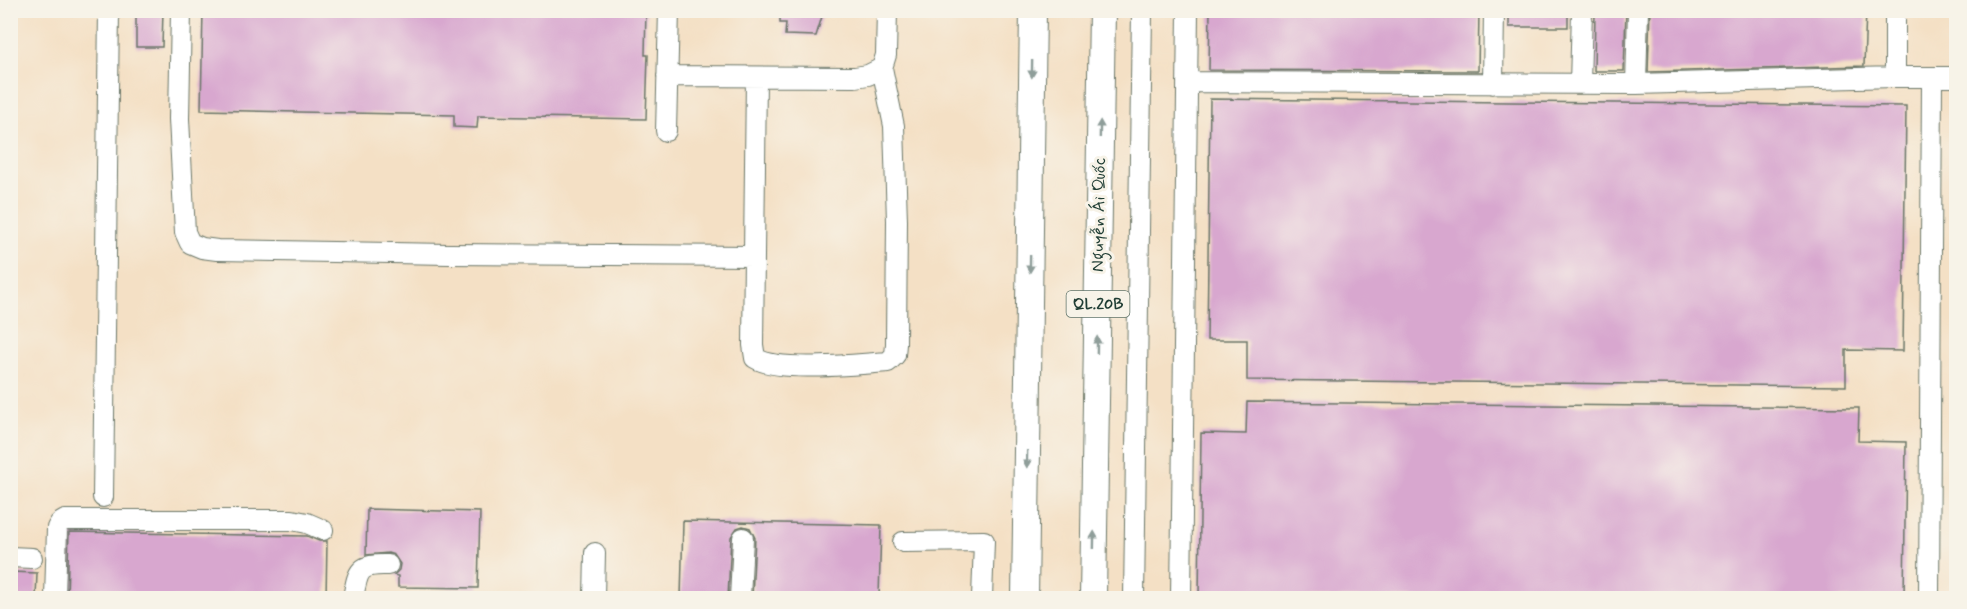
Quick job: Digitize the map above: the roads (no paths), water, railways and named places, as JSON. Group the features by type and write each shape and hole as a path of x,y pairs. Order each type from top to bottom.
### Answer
{"main road":[{"path":"1025,598 1033,10"},
{"name":"Nguyễn Ái Quốc","path":"1093,598 1102,10"}],"street":[{"path":"103,497 109,10"},
{"path":"181,10 179,119 185,232 190,243 202,248 218,250 754,256"},
{"path":"666,131 669,10"},
{"path":"756,77 754,358 764,364 827,366 888,362 895,355 897,221 894,126 882,68 886,55 887,10"},
{"path":"1134,598 1142,10"},
{"path":"1181,598 1188,10"},
{"path":"1493,84 1494,10"},
{"path":"1580,84 1582,10"},
{"path":"1636,84 1638,10"},
{"path":"1895,10 1895,77"},
{"path":"667,76 855,77 868,75 882,68"},
{"path":"1187,82 1636,84 1956,77"},
{"path":"1929,598 1932,78"},
{"path":"55,598 57,528 65,520 292,520 307,523 322,530"},
{"path":"740,598 743,538"},
{"path":"903,542 984,541 982,598"},
{"path":"594,598 596,553"},
{"path":"10,557 32,558"},
{"path":"353,598 360,572 364,567 388,565"}]}
